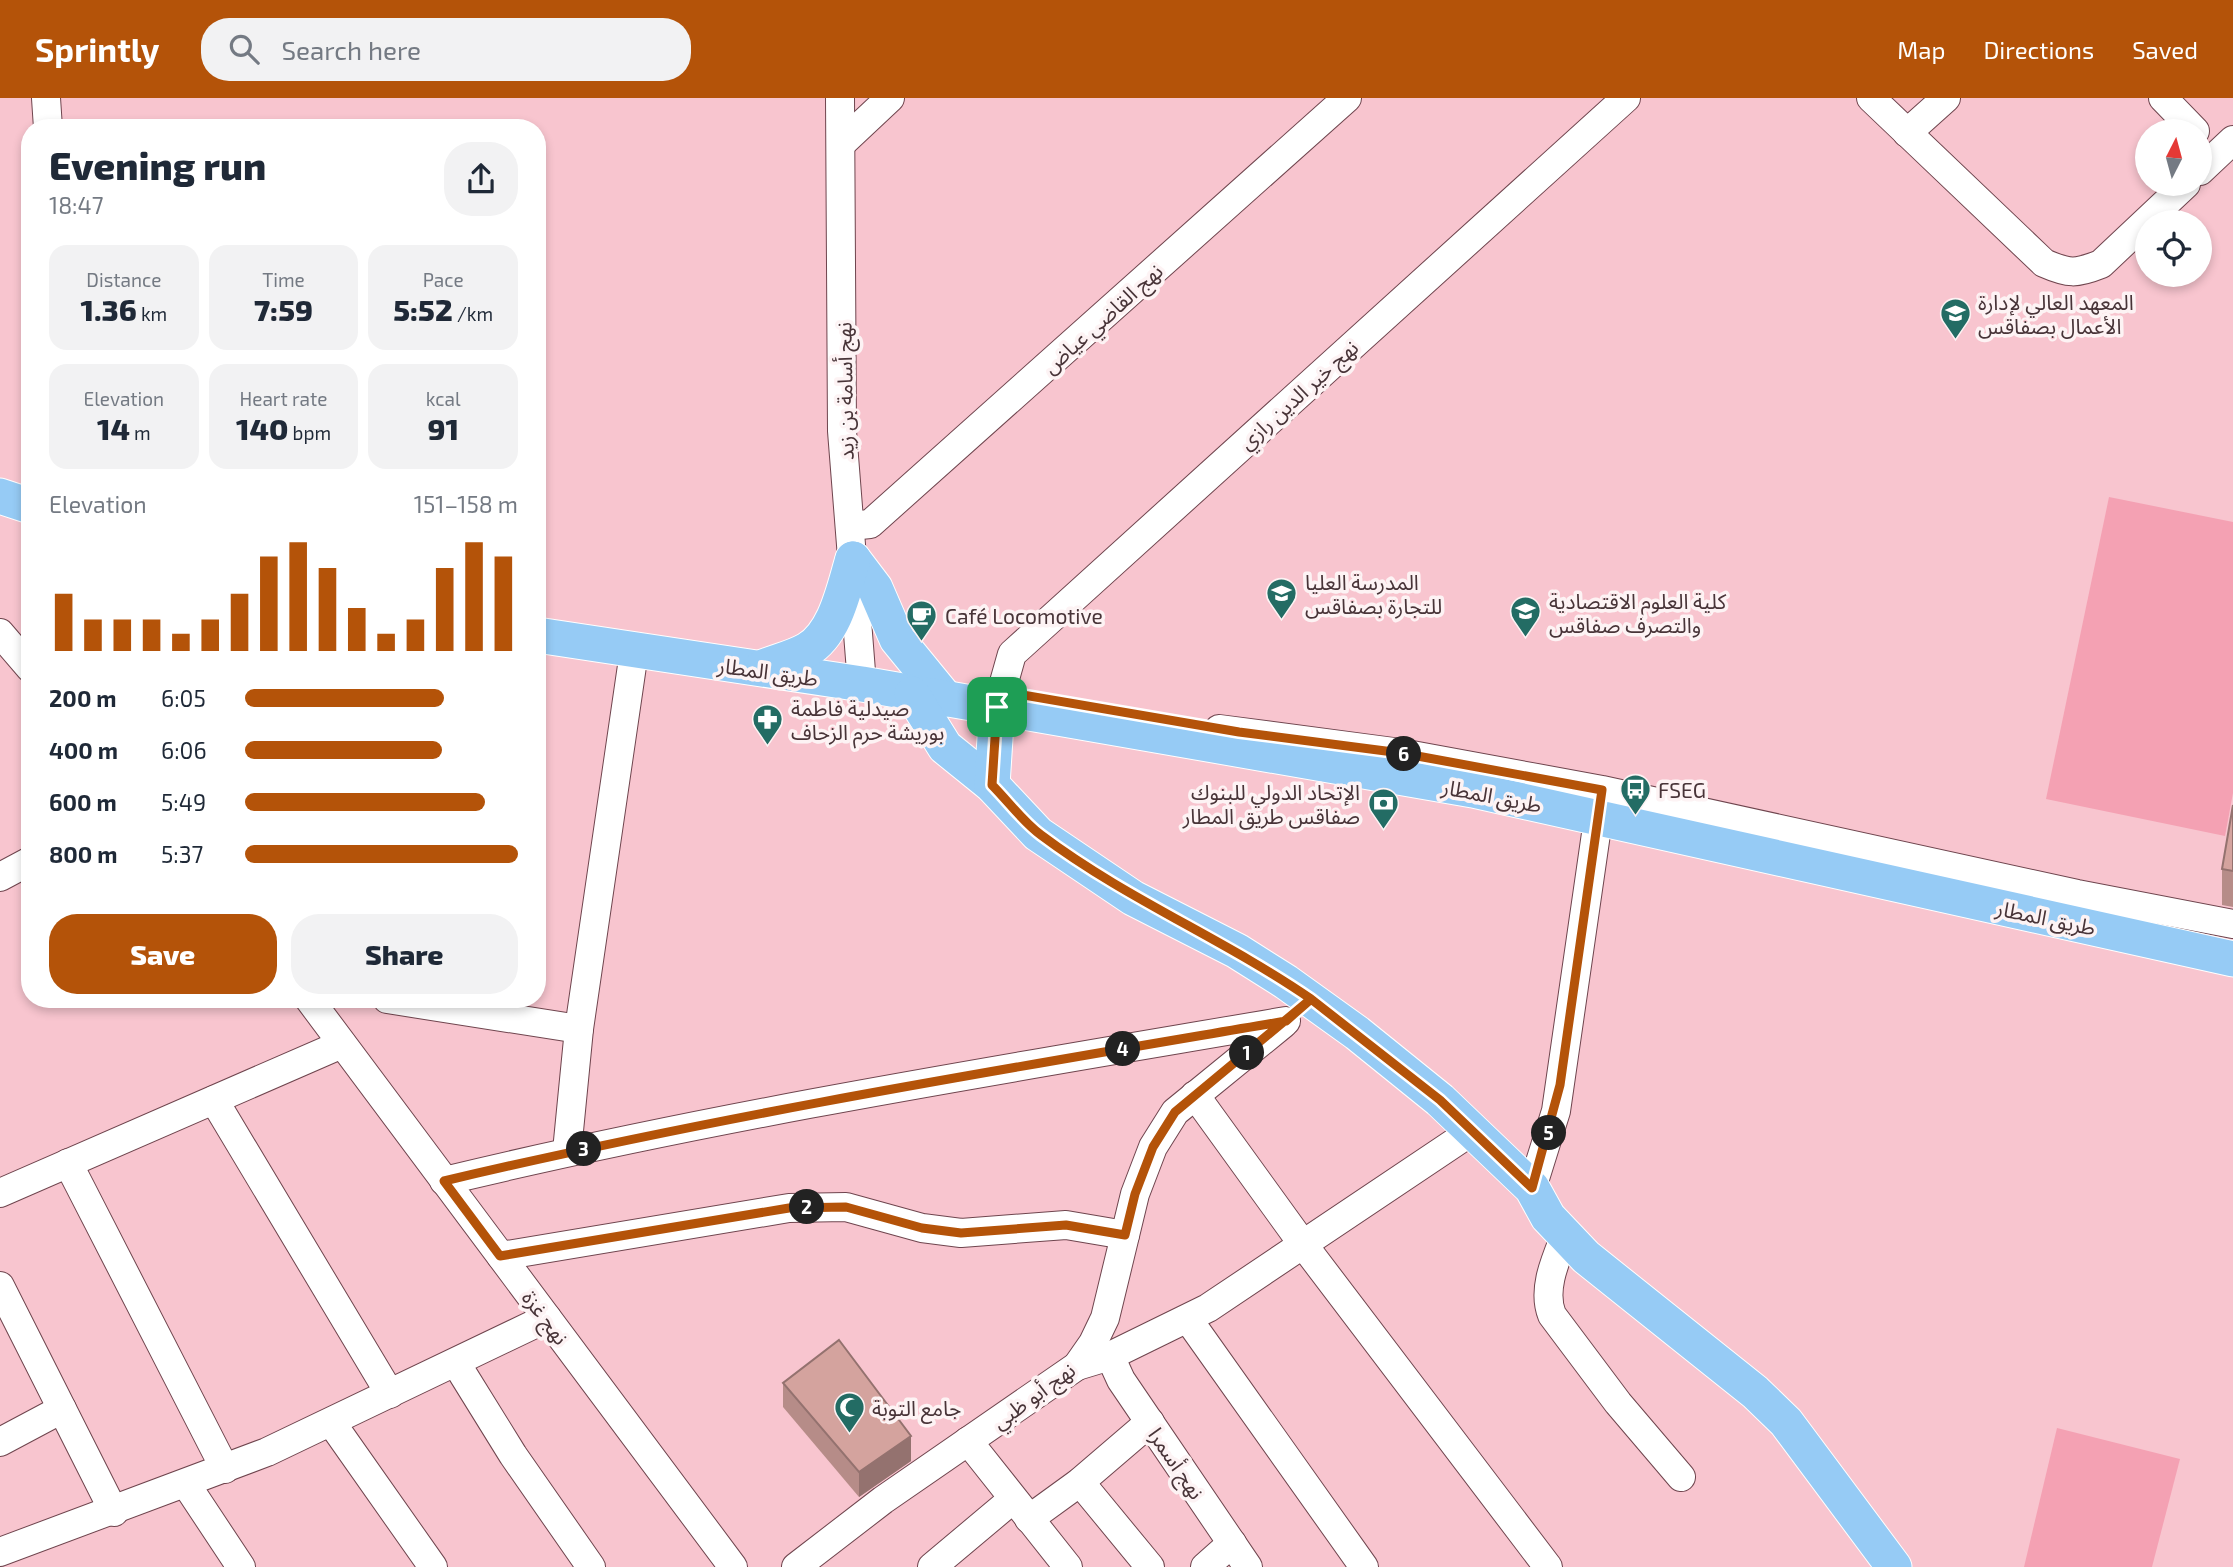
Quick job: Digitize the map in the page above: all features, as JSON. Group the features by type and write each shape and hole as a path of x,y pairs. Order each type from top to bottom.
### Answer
{"main road":[{"path":"0,496 21,503"},
{"path":"758,669 807,650 820,639 837,608 852,542"},
{"path":"852,542 897,639 946,699"},
{"name":"طريق المطار","path":"546,637 946,699 999,699 1473,790 1600,803 2233,959"},
{"path":"912,694 945,747 992,785 1038,834 1133,898 1237,951 1299,1010 1393,1062 1472,1131 1532,1188 1548,1217 1565,1236 1632,1297 1755,1392 1786,1422 1894,1567"},
{"path":"992,785 999,699"}],"street":[{"path":"46,98 47,119"},
{"name":"نهج أسامة بن زيد","path":"840,98 842,431 862,684"},
{"path":"841,144 890,98"},
{"name":"نهج القاضي عياض","path":"852,542 1347,98"},
{"name":"نهج خير الدين رازي","path":"999,699 1012,654 1626,98"},
{"path":"1871,98 2044,263 2066,273 2084,271 2101,264 2173,196"},
{"path":"1907,133 1946,98"},
{"path":"2163,98 2183,119"},
{"path":"0,633 21,658"},
{"path":"567,1152 579,1029 634,652"},
{"path":"1532,1188 1560,1085 1600,803 2233,924"},
{"path":"0,877 21,866"},
{"name":"نهج غزة","path":"322,1008 342,1044 733,1567"},
{"path":"445,1008 579,1029"},
{"path":"444,1181 567,1152 1299,1010"},
{"name":"نهج أبو ظبي","path":"796,1567 883,1500 1077,1366 1093,1343 1105,1318 1135,1194 1153,1147 1175,1112 1299,1010"},
{"path":"0,1193 342,1044"},
{"path":"1195,1095 1302,1243 1548,1567"},
{"path":"214,1100 390,1394"},
{"path":"1077,1366 1110,1356 1188,1319 1472,1131"},
{"path":"68,1163 225,1469"},
{"path":"500,1256 789,1208 821,1206 846,1207 922,1228 961,1233 1066,1225 1125,1235"},
{"path":"1565,1236 1548,1290 1547,1303 1552,1315 1618,1403 1681,1477"},
{"path":"0,1286 114,1512"},
{"path":"0,1552 225,1469 331,1422 547,1318"},
{"path":"1188,1319 1364,1567"},
{"name":"نهج أسمرا","path":"1110,1356 1121,1380 1248,1567"},
{"path":"456,1363 513,1455 591,1567"},
{"path":"0,1442 62,1409"},
{"path":"331,1422 433,1567"},
{"path":"932,1567 1021,1509 1080,1482 1150,1422"},
{"path":"968,1441 1064,1566"},
{"path":"1080,1482 1150,1567"},
{"path":"186,1483 241,1567"},
{"path":"1205,1567 1232,1543"}],"shaded area":[{"path":"2109,497 2233,522 2233,793 2225,836 2046,799"},
{"path":"2057,1428 2180,1459 2152,1567 2024,1567"}],"building":[{"path":"2233,805 2233,871 2222,869"},
{"name":"جامع التوبة","path":"839,1340 911,1436 859,1472 783,1383"}],"place":[{"name":"المعهد العالي لإدارة الأعمال بصفاقس","path":"1955,340"},
{"name":"المدرسة العليا للتجارة بصفاقس","path":"1282,620"},
{"name":"كلية العلوم الاقتصادية والتصرف صفاقس","path":"1526,639"},
{"name":"Café Locomotive","path":"922,642"},
{"name":"صيدلية فاطمة بوريشة حرم الزحاف","path":"768,746"},
{"name":"FSEG","path":"1635,816"},
{"name":"الإتحاد الدولي للبنوك صفاقس طريق المطار","path":"1383,830"},
{"name":"جامع التوبة","path":"849,1434"}],"route":[{"path":"997,707 992,785 1038,834 1133,898 1237,951 1311,999 1286,1021 1175,1112 1153,1147 1135,1194 1125,1235 1066,1225 961,1233 922,1228 846,1207 821,1206 789,1208 500,1256 444,1181 567,1152 991,1072 1286,1021 1311,999 1440,1100 1532,1188 1556,1111 1602,790 1401,753 1239,732 1000,691 997,707"}]}
